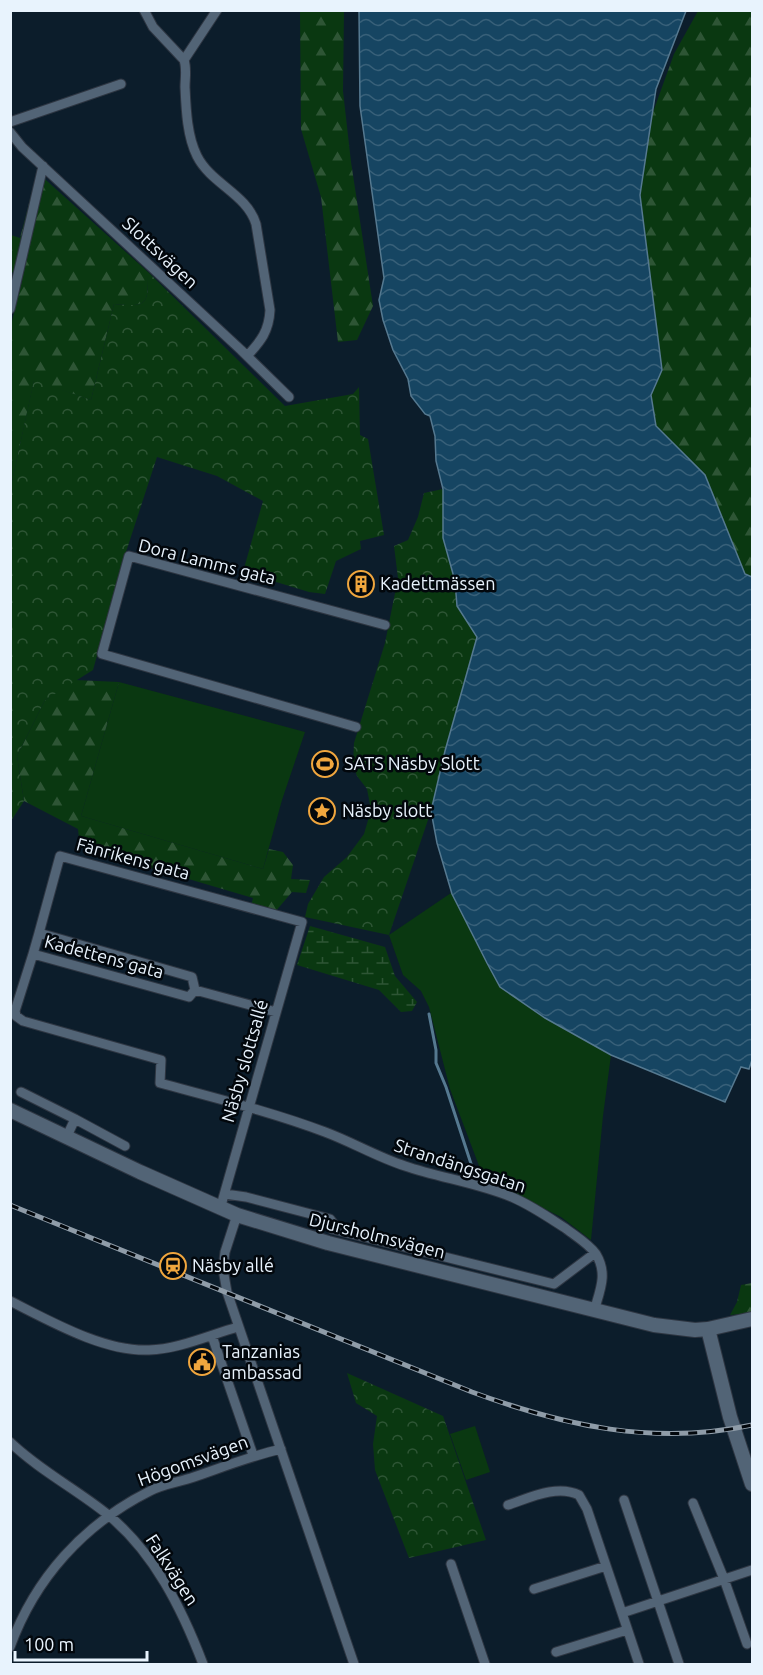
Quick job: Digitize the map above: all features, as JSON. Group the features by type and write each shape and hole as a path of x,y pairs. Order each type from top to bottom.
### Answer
{"street":[{"path":"144,10 153,27 184,60 187,111 191,138 197,156 219,183 253,212 269,302 269,321 266,333 247,356"},
{"path":"184,60 217,10"},
{"path":"10,122 122,84"},
{"name":"Slottsvägen","path":"10,132 22,147 290,397"},
{"path":"10,309 43,166"},
{"name":"Dora Lamms gata","path":"356,727 102,654 129,556 385,625"},
{"name":"Fänrikens gata","path":"39,933 60,856 302,922"},
{"name":"Näsby slottsallé","path":"220,1209 302,922"},
{"path":"33,954 39,933 192,977 195,990"},
{"name":"Kadettens gata","path":"249,1108 160,1083 161,1060 23,1021 16,1016 15,1011 33,954 189,997 195,990 276,1012"},
{"path":"21,1092 125,1146"},
{"name":"Strandängsgatan","path":"249,1108 323,1131 356,1144 381,1158 407,1167 483,1187 513,1198 542,1212 574,1234 596,1254"},
{"name":"Djursholmsvägen","path":"10,1110 220,1209 298,1235 654,1325 695,1330 753,1319"},
{"path":"67,1136 75,1119"},
{"path":"225,1194 246,1197 330,1220 333,1223 332,1229 554,1284 596,1254 604,1276 594,1311"},
{"path":"237,1215 225,1252 223,1269 227,1292 354,1665"},
{"path":"10,1302 59,1326 105,1344 131,1349 150,1350 212,1336 238,1327"},
{"path":"708,1329 730,1418 753,1484"},
{"path":"212,1336 253,1455"},
{"name":"Falkvägen","path":"10,1442 109,1515 150,1559 189,1627 203,1665"},
{"name":"Högomsvägen","path":"10,1647 30,1605 58,1561 77,1541 109,1515 152,1490 253,1455 281,1449"},
{"path":"508,1505 552,1492 570,1491 579,1494 587,1509 639,1665"},
{"path":"624,1500 679,1665"},
{"path":"693,1503 747,1644"},
{"path":"451,1564 485,1665"},
{"path":"534,1589 606,1566"},
{"path":"622,1613 753,1570"},
{"path":"556,1652 627,1630"}],"green space":[{"path":"300,11 344,11 343,91 351,162 373,306 357,340 338,342 321,197 301,129"},
{"path":"698,11 752,11 752,577 745,575 705,475 656,426 651,395 662,370 640,195 652,115 674,54"},
{"path":"37,172 148,272 147,291 144,302 140,304 114,304 91,400 34,381 11,486 10,329 22,281 11,271 11,235 20,238"},
{"path":"148,272 285,406 353,394 359,387 360,435 368,439 384,535 360,541 361,549 336,561 325,594 309,592 243,572 263,501 217,476 157,457 125,555 93,670 45,700 17,756 24,801 11,821 11,486 34,380 91,400 114,304 134,305 144,301"},
{"path":"443,489 443,538 455,581 457,606 477,637 445,751 431,811 389,935 305,917 308,904 324,877 347,857 364,834 371,810 367,789 357,776 353,764 354,743 385,643 398,578 394,546 408,540 418,517 424,493"},
{"path":"75,680 119,682 81,816 263,869 269,849 283,852 293,865 291,879 310,880 306,893 292,892 275,912 251,906 253,898 80,847 78,829 24,801 17,756 45,700"},
{"path":"119,682 305,732 282,800 263,869 81,816"},
{"path":"451,893 500,987 545,1018 611,1055 591,1240 561,1217 484,1179 450,1089 429,1007 421,991 403,975 389,935"},
{"path":"310,926 385,947 395,976 417,1002 412,1011 401,1012 379,990 297,965"},
{"path":"752,1283 752,1313 730,1315 737,1302 741,1285"},
{"path":"347,1373 443,1416 486,1540 409,1558 375,1470 373,1444 377,1416 356,1403"},
{"path":"475,1426 490,1472 466,1480 450,1434"}],"water":[{"path":"359,11 686,11 656,89 640,195 662,370 651,395 656,426 705,475 745,574 752,577 752,1060 749,1069 741,1067 725,1102 611,1055 545,1018 500,987 452,894 437,843 431,811 445,751 477,637 457,606 455,581 443,538 443,489 436,461 435,436 430,416 425,414 411,396 408,379 393,350 383,320 379,300 384,278 360,106"}],"waterway":[{"path":"429,1014 436,1050 436,1063 475,1176"}],"railway":[{"path":"10,1205 506,1404 575,1423 645,1433 716,1431 752,1425"}],"place":[{"name":"Kadettmässen","path":"361,584"},
{"name":"SATS Näsby Slott","path":"325,764"},
{"name":"Näsby slott","path":"322,811"},
{"name":"Näsby allé","path":"173,1266"},
{"name":"Tanzanias ambassad","path":"202,1362"}]}
